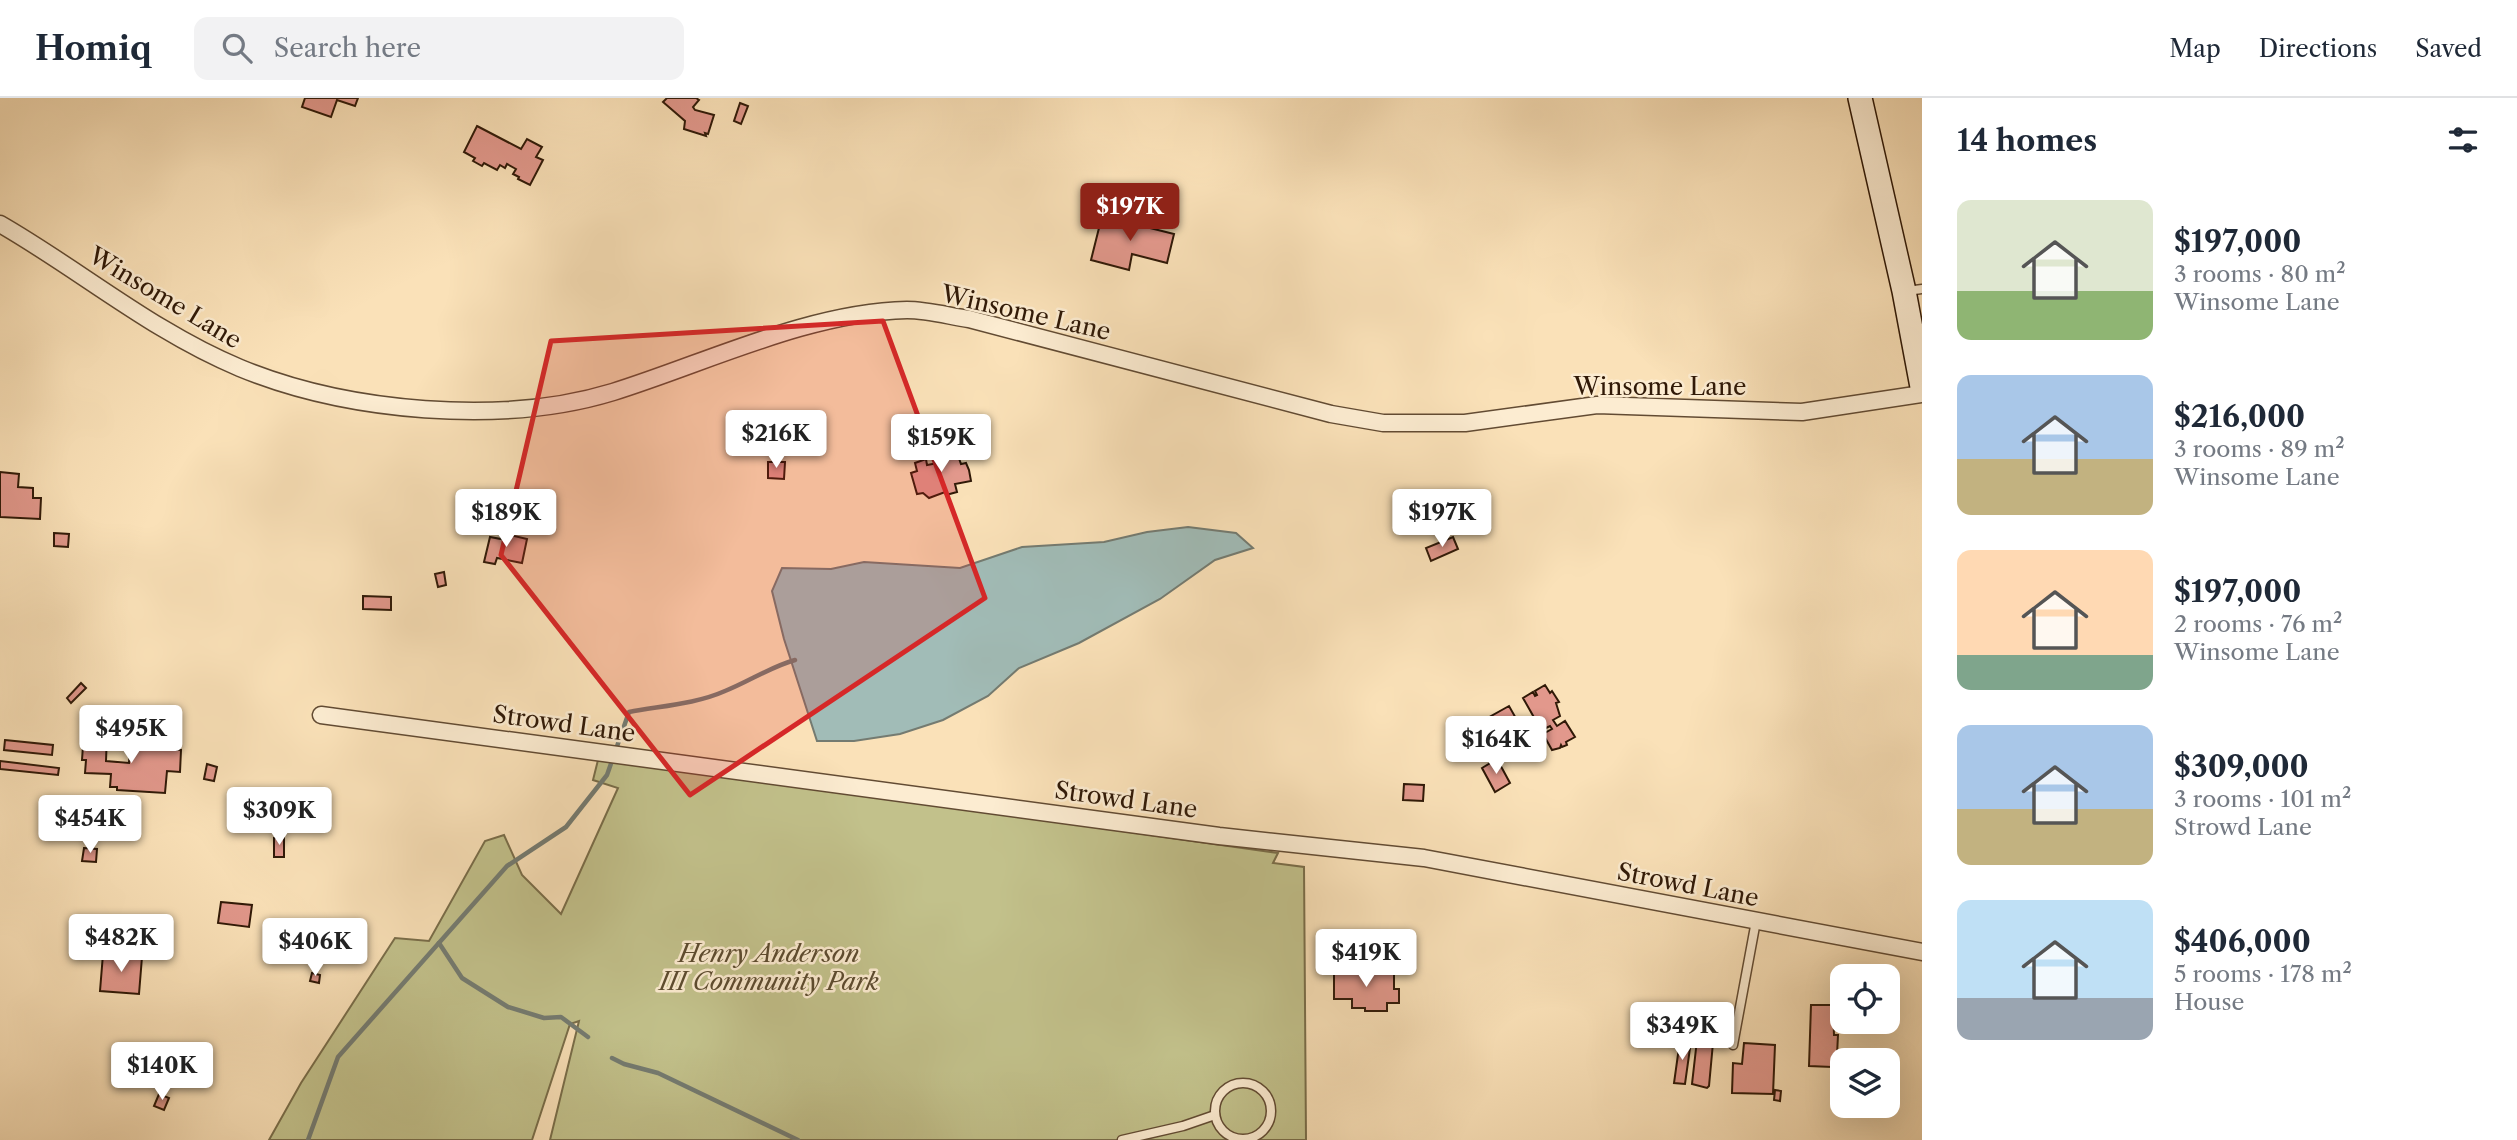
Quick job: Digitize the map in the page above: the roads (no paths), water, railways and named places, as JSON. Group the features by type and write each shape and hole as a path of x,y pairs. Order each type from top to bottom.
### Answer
{"street":[{"path":"1860,98 1913,290 1922,387"},
{"name":"Winsome Lane","path":"0,224 37,245 103,291 173,334 239,368 310,391 410,409 467,411 540,408 610,392 826,319 908,310 969,319 1331,414 1383,424 1465,424 1597,405 1802,412 1922,394"},
{"name":"Strowd Lane","path":"321,715 1205,834 1424,858 1922,952"}],"lane":[{"path":"1733,1045 1756,921"},
{"path":"1240,1083 1258,1087 1269,1103 1267,1123 1254,1136 1241,1139 1232,1136 1219,1125 1215,1115 1217,1098 1231,1085 1240,1083"},
{"path":"1122,1140 1183,1126 1215,1115"}],"water":[{"path":"1188,527 1236,533 1253,548 1215,560 1160,599 1079,643 1019,668 988,696 943,720 900,734 854,741 817,741 784,639 772,591 782,568 831,569 864,562 960,568 1022,547 1104,542 1147,532"}],"waterway":[{"path":"308,1140 338,1057 507,866 566,827 607,775 629,712 690,702 714,695 795,660"},
{"path":"439,943 462,978 508,1007 544,1018 561,1017 588,1037"},
{"path":"612,1058 658,1073 798,1140"}],"park label":[{"name":"Henry Anderson III Community Park","path":"769,968"}]}
